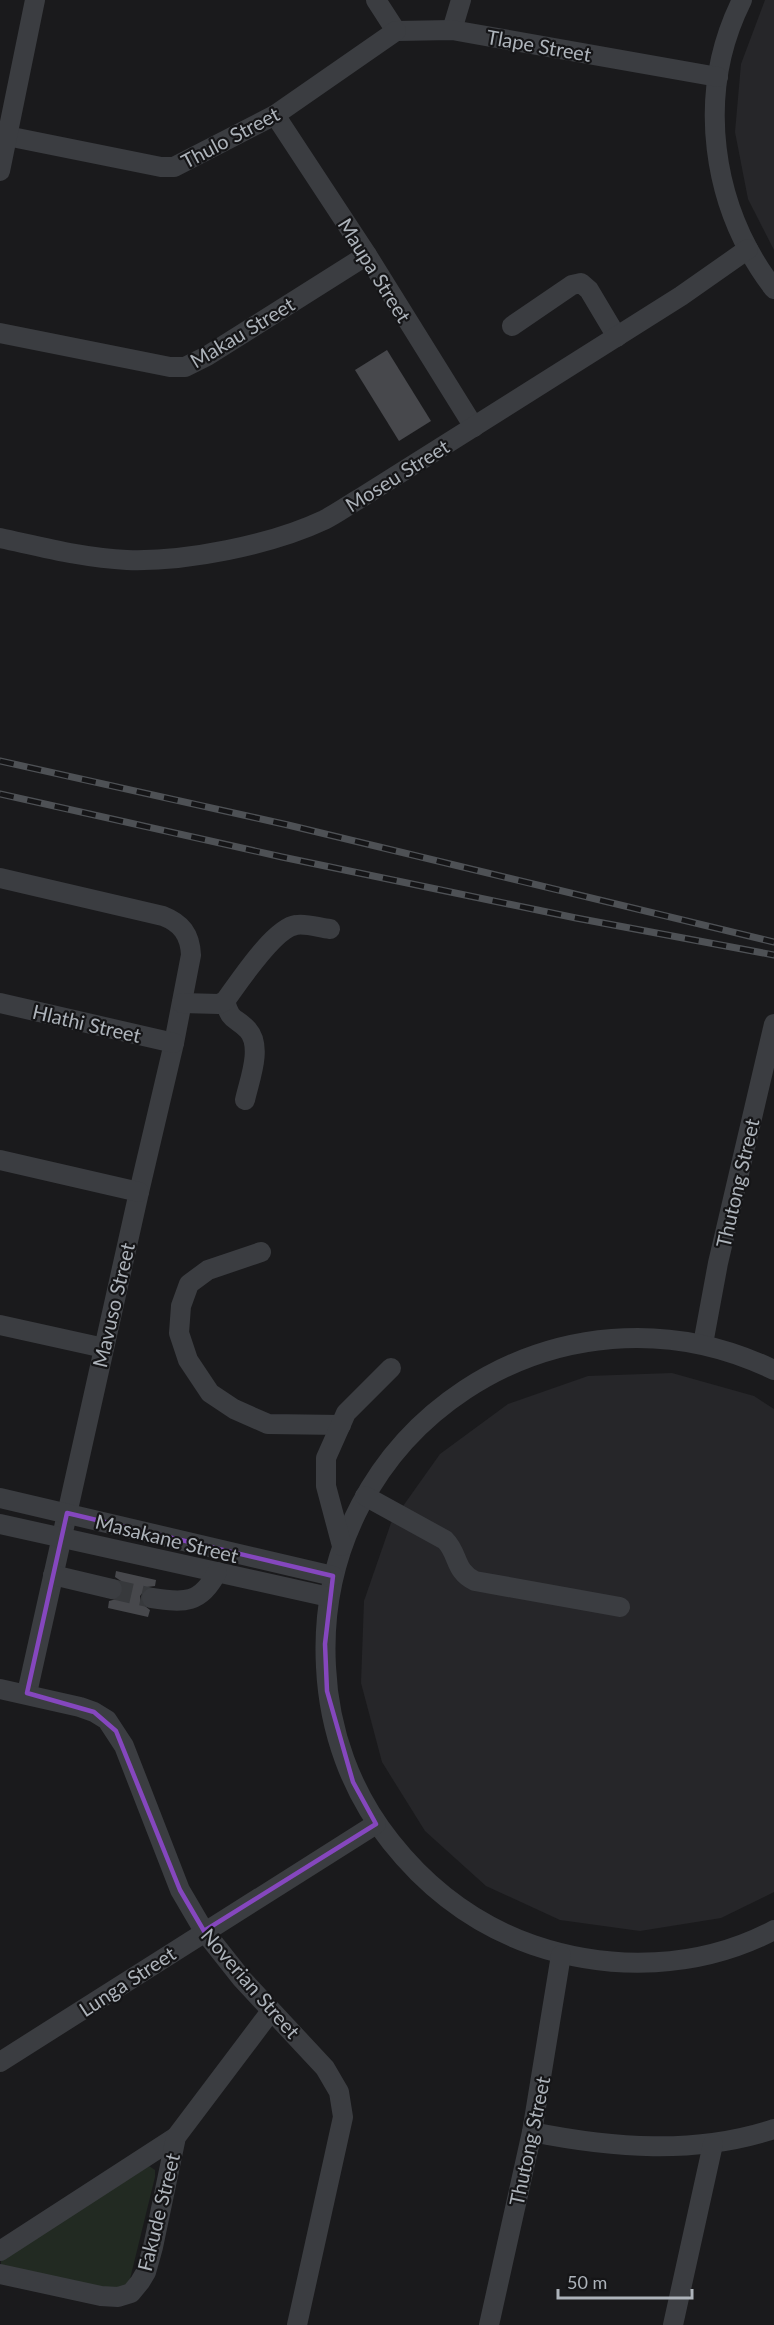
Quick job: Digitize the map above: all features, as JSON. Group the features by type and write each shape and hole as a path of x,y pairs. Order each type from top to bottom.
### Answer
{"street":[{"path":"0,171 7,136 7,93 35,0"},
{"path":"376,0 396,30"},
{"path":"452,30 461,0"},
{"path":"742,0 728,34 718,76 715,121 719,165 730,208 748,249 774,289"},
{"name":"Tlape Street","path":"396,30 452,30 718,76"},
{"name":"Thulo Street","path":"7,136 167,168 184,163 275,115 396,30"},
{"name":"Maupa Street","path":"275,115 367,255 474,427"},
{"name":"Moseu Street","path":"0,538 64,552 128,560 173,558 255,543 324,520 617,337 748,249"},
{"name":"Makau Street","path":"0,333 170,367 185,367 207,356 367,255"},
{"path":"512,326 572,285 580,283 589,290 617,337"},
{"name":"Mavuso Street","path":"0,878 162,916 175,921 191,942 191,955 174,1043 27,1694"},
{"path":"182,1003 219,1004 225,1001 276,935 283,930 298,924 330,929"},
{"path":"225,1001 229,1014 248,1030 254,1040 254,1060 245,1100"},
{"name":"Hlathi Street","path":"0,1003 174,1043"},
{"name":"Thutong Street","path":"703,1344 718,1263 774,1024"},
{"path":"0,1160 139,1192"},
{"path":"261,1252 208,1270 189,1284 181,1306 179,1333 188,1360 210,1393 234,1409 268,1424 341,1425"},
{"path":"0,1324 104,1348"},
{"path":"774,1370 750,1358 703,1344 647,1337 591,1340 536,1354 484,1377 429,1417 397,1449 365,1496 342,1546 333,1576 324,1644 327,1691 336,1738 353,1782 376,1824 412,1869 456,1907 507,1936 561,1955 611,1963 661,1963 710,1955 758,1939 774,1930"},
{"path":"342,1546 326,1486 326,1458 346,1413 391,1368"},
{"path":"365,1496 445,1540 452,1547 460,1570 466,1577 475,1581 621,1607"},
{"name":"Masakane Street","path":"0,1498 333,1576"},
{"name":"Masakane Street","path":"0,1524 329,1597"},
{"path":"152,1598 173,1601 188,1600 201,1595 211,1585 217,1572"},
{"path":"53,1575 112,1589"},
{"name":"Noverian Street","path":"0,1689 94,1712 107,1720 124,1746 180,1890 204,1931 271,2011 308,2047 325,2068 339,2092 344,2117 297,2325"},
{"name":"Lunga Street","path":"0,2062 376,1824"},
{"name":"Thutong Street","path":"489,2325 532,2132 561,1955"},
{"name":"Fakude Street","path":"0,2251 176,2137 271,2011"},
{"path":"532,2132 585,2143 657,2147 712,2144 774,2129"},
{"name":"Fakude Street","path":"0,2274 101,2296 118,2297 131,2293 146,2271 176,2137"},
{"path":"673,2325 712,2144"}],"highlighted area":[{"path":"67,1513 333,1576 325,1644 327,1691 353,1782 376,1824 204,1931 180,1890 116,1731 94,1712 27,1693"}],"shaded area":[{"path":"765,0 774,0 774,250 748,199 735,132 741,64"},
{"path":"672,1373 754,1396 774,1409 774,1892 721,1918 640,1931 560,1920 486,1886 425,1831 382,1762 361,1683 364,1601 391,1523 440,1454 508,1404 588,1376"},
{"path":"149,2166 155,2170 155,2177 130,2279 121,2292 1,2265 1,2260"}],"building":[{"path":"387,350 431,421 399,441 355,370"},
{"path":"116,1571 156,1580 155,1586 147,1587 140,1596 141,1603 150,1610 148,1617 108,1608 109,1601 120,1598 124,1591 121,1581 115,1577"}],"tunnel":[{"path":"112,1589 152,1598"}],"railway":[{"path":"0,761 288,825 774,942"},
{"path":"0,794 282,857 576,918 774,955"}]}
